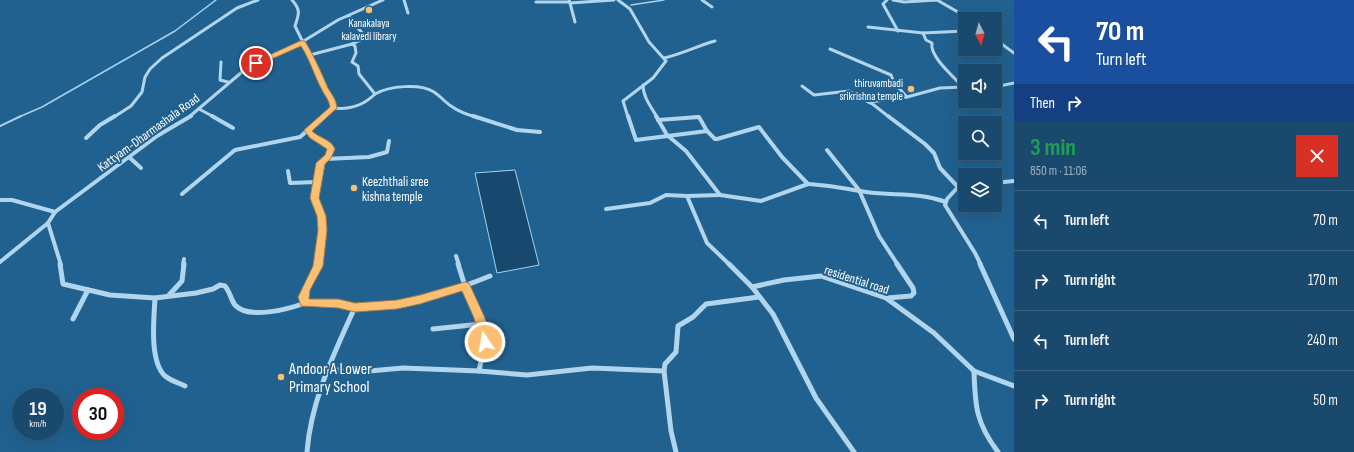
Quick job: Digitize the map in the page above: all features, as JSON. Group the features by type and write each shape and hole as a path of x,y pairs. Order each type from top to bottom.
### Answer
{"street":[{"path":"86,138 100,125 131,106 142,92 150,69 162,58 237,8 258,0"},
{"path":"292,0 300,8 295,26 326,90 333,101 333,108"},
{"name":"Kattyam-Dharmashala Road","path":"0,262 48,223 55,212 167,129 190,117 228,82 256,63 302,42 338,20 383,0"},
{"path":"404,0 408,13"},
{"path":"536,2 614,0"},
{"path":"618,0 630,9 649,42 666,61 653,78 623,101 636,140 708,131"},
{"path":"702,0 712,7"},
{"path":"887,0 883,4 898,31"},
{"path":"893,0 904,2 937,0 958,12"},
{"path":"569,2 575,22"},
{"path":"310,55 352,44 361,40 363,34 348,16"},
{"path":"868,27 923,33 958,32"},
{"path":"923,33 926,40 932,43 931,48 934,55 958,81"},
{"path":"664,58 682,54 696,46 715,41"},
{"path":"352,44 355,46 356,50 352,62 358,66 359,74 375,94"},
{"path":"1002,44 1014,53"},
{"path":"830,50 891,75 894,83 907,97"},
{"path":"221,62 220,80 228,82"},
{"path":"1002,86 1014,83"},
{"path":"643,85 644,94 667,135 686,151 720,195"},
{"path":"182,194 235,150 300,137 333,108 359,106 367,102 380,91 399,86 410,86 433,90 451,106 472,116 517,130 540,132"},
{"path":"802,86 814,95 849,91 870,104 925,144 934,153 940,168 958,187 945,205 975,253 1014,339"},
{"path":"870,104 870,102 907,97 940,88 958,87"},
{"path":"199,109 233,128"},
{"path":"658,120 699,117 708,131 717,139 750,128 761,128 782,157 808,184"},
{"path":"305,303 303,297 318,266 322,230 322,216 314,198 321,163 325,160 331,149 330,145 313,136 308,130"},
{"path":"325,160 369,157 387,152 389,141"},
{"path":"827,150 859,190 879,236 913,288 914,293 911,296 886,298"},
{"path":"129,157 141,168"},
{"path":"288,171 290,182 317,182"},
{"path":"1002,182 1014,180"},
{"path":"606,209 650,204 666,195 720,195 761,202 788,190 808,184 930,196 946,202"},
{"path":"687,196 707,243 752,287 773,314 816,398 854,452"},
{"path":"0,200 12,200 55,212"},
{"path":"48,223 62,266 62,284 110,295 155,298 169,295 196,293 225,286 228,289 234,304 238,308 244,311 269,312 284,310 305,303 338,304 355,307 397,305 420,300 465,286 490,276"},
{"path":"456,256 465,286 481,324 485,342 479,371"},
{"path":"169,295 182,281 184,259"},
{"name":"residential road","path":"752,287 784,280 822,276 886,298 934,333 974,371 1014,386"},
{"path":"73,319 88,290"},
{"path":"676,452 670,431 664,371 665,364 676,352 678,326 693,317 706,304 759,297"},
{"path":"155,298 153,338 159,367 165,376 184,386"},
{"path":"307,452 311,418 329,369 355,307"},
{"path":"433,329 481,324"},
{"path":"329,369 358,372 403,368 479,371 527,375 592,368 664,371"},
{"path":"974,371 975,410 985,436 998,452"}],"water":[{"path":"515,170 539,265 497,273 475,173"}],"waterway":[{"path":"19,117 42,107 175,31 216,0"},
{"path":"631,5 664,0"},
{"path":"0,126 21,116"}],"place":[{"name":"Kanakalaya kalavedi library","path":"369,10"},
{"name":"thiruvambadi srikrishna temple","path":"911,89"},
{"name":"Keezhthali sree kishna temple","path":"354,188"},
{"name":"Andoor A Lower Primary School","path":"281,377"}],"route":[{"path":"256,63 302,42 333,101 333,108 308,130 313,136 330,145 331,149 328,156 321,163 314,198 316,206 322,216 320,255 315,274 303,297 305,303 338,304 355,307 397,305 420,300 465,286 480,318 485,342"}]}
